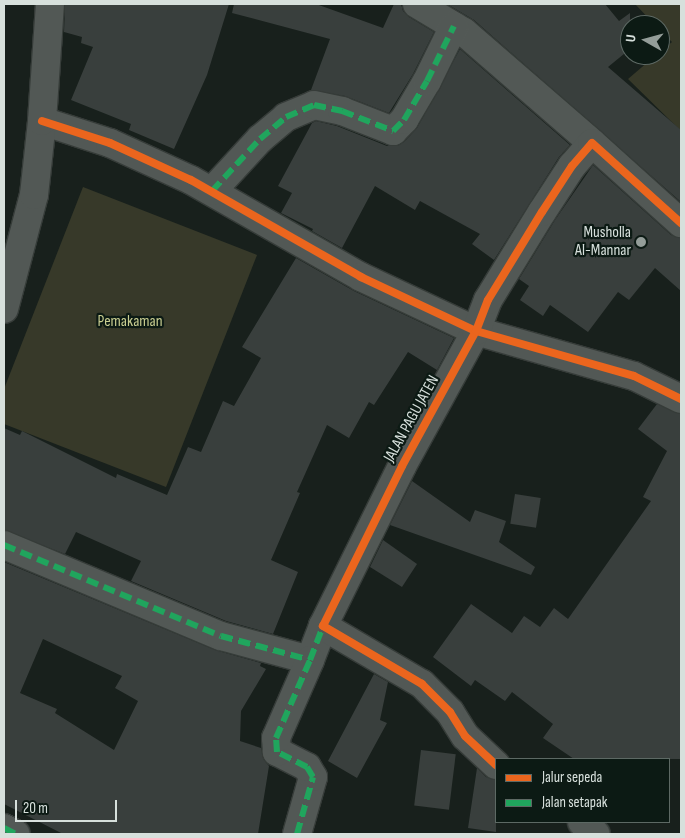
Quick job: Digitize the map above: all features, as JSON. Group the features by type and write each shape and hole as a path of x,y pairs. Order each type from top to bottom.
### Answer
{"street":[{"path":"4,309 34,195 42,121 50,4"},
{"path":"417,4 464,32 681,223"},
{"path":"212,191 260,139 286,117 314,105 342,111 393,130 404,120 454,26"},
{"path":"42,121 110,143 212,191 361,277 476,331 634,376 681,399"},
{"name":"JALAN PAGU JATEN","path":"297,834 313,777 307,767 277,752 276,738 323,626 402,466 476,331 488,300 572,166 592,144"},
{"path":"4,545 221,636 310,660"},
{"path":"323,626 422,684 450,712 465,736 495,763"},
{"path":"583,823 596,834"},
{"path":"4,828 16,834"}],"green space":[{"path":"635,4 681,4 681,131 628,79 644,65 670,65 670,44 672,42 670,40 670,15 645,15"},
{"name":"Pemakaman","path":"83,187 257,255 166,487 4,424 4,389"}],"building":[{"path":"65,4 229,4 207,75 174,149 129,130 131,124 71,100 93,47 81,43 82,37 64,32"},
{"path":"234,4 316,4 383,28 394,4 401,4 403,11 409,17 434,32 413,74 389,113 345,96 311,90 330,39 232,13"},
{"path":"447,4 605,4 620,20 620,57 608,67 681,130 681,202 474,20"},
{"path":"460,49 570,145 559,157 494,260 472,244 480,234 420,201 415,210 375,186 342,248 312,231 313,229 281,213 292,193 278,186 312,123 316,121 337,126 387,146 397,146 404,142 417,128"},
{"path":"593,165 671,235 681,238 681,291 655,268 629,300 618,292 588,332 550,305 543,316 520,300 529,286 519,279 555,220"},
{"path":"296,258 354,291 454,338 437,370 408,352 374,405 369,402 349,438 327,425 297,492 300,493 271,560 298,572 273,634 226,621 131,581 141,561 76,532 65,554 4,530 4,428 20,435 22,431 116,478 117,474 167,495 188,447 201,452 223,401 234,406 261,358 242,347"},
{"path":"657,404 681,414 681,759 573,758 543,738 553,724 512,692 505,701 475,680 471,686 433,657 471,604 512,633 524,616 540,627 554,608 568,619 651,501 643,497 667,451 638,429"},
{"path":"412,481 470,522 475,510 506,521 499,542 535,567 531,575 390,525"},
{"path":"515,494 541,498 536,528 510,524"},
{"path":"383,540 417,564 402,587 370,567"},
{"path":"4,562 215,650 261,663 260,666 266,669 241,711 240,741 261,748 264,760 269,766 258,834 63,834 4,804","holes":["43,639 122,676 115,688 138,701 114,750 55,713 57,709 20,693"]},
{"path":"374,674 388,682 380,720 387,723 357,778 328,761"},
{"path":"421,750 456,754 449,810 414,806"},
{"path":"477,768 486,777 495,780 496,832 468,828"}],"marked path":[{"path":"212,191 260,139 286,117 314,105 342,111 393,131 404,120 427,81 454,26"},
{"path":"4,545 221,636 310,660 323,626"},
{"path":"297,834 313,777 307,767 277,752 276,738 310,660"},
{"path":"4,828 16,834"}],"cycle path":[{"path":"42,121 110,143 191,180 361,277 476,331 634,376 681,399"},
{"path":"495,764 465,736 450,712 422,684 323,626 402,466 476,331 488,300 572,166 592,143 681,223"}],"place":[{"name":"Musholla Al-Mannar","path":"641,242"}]}
